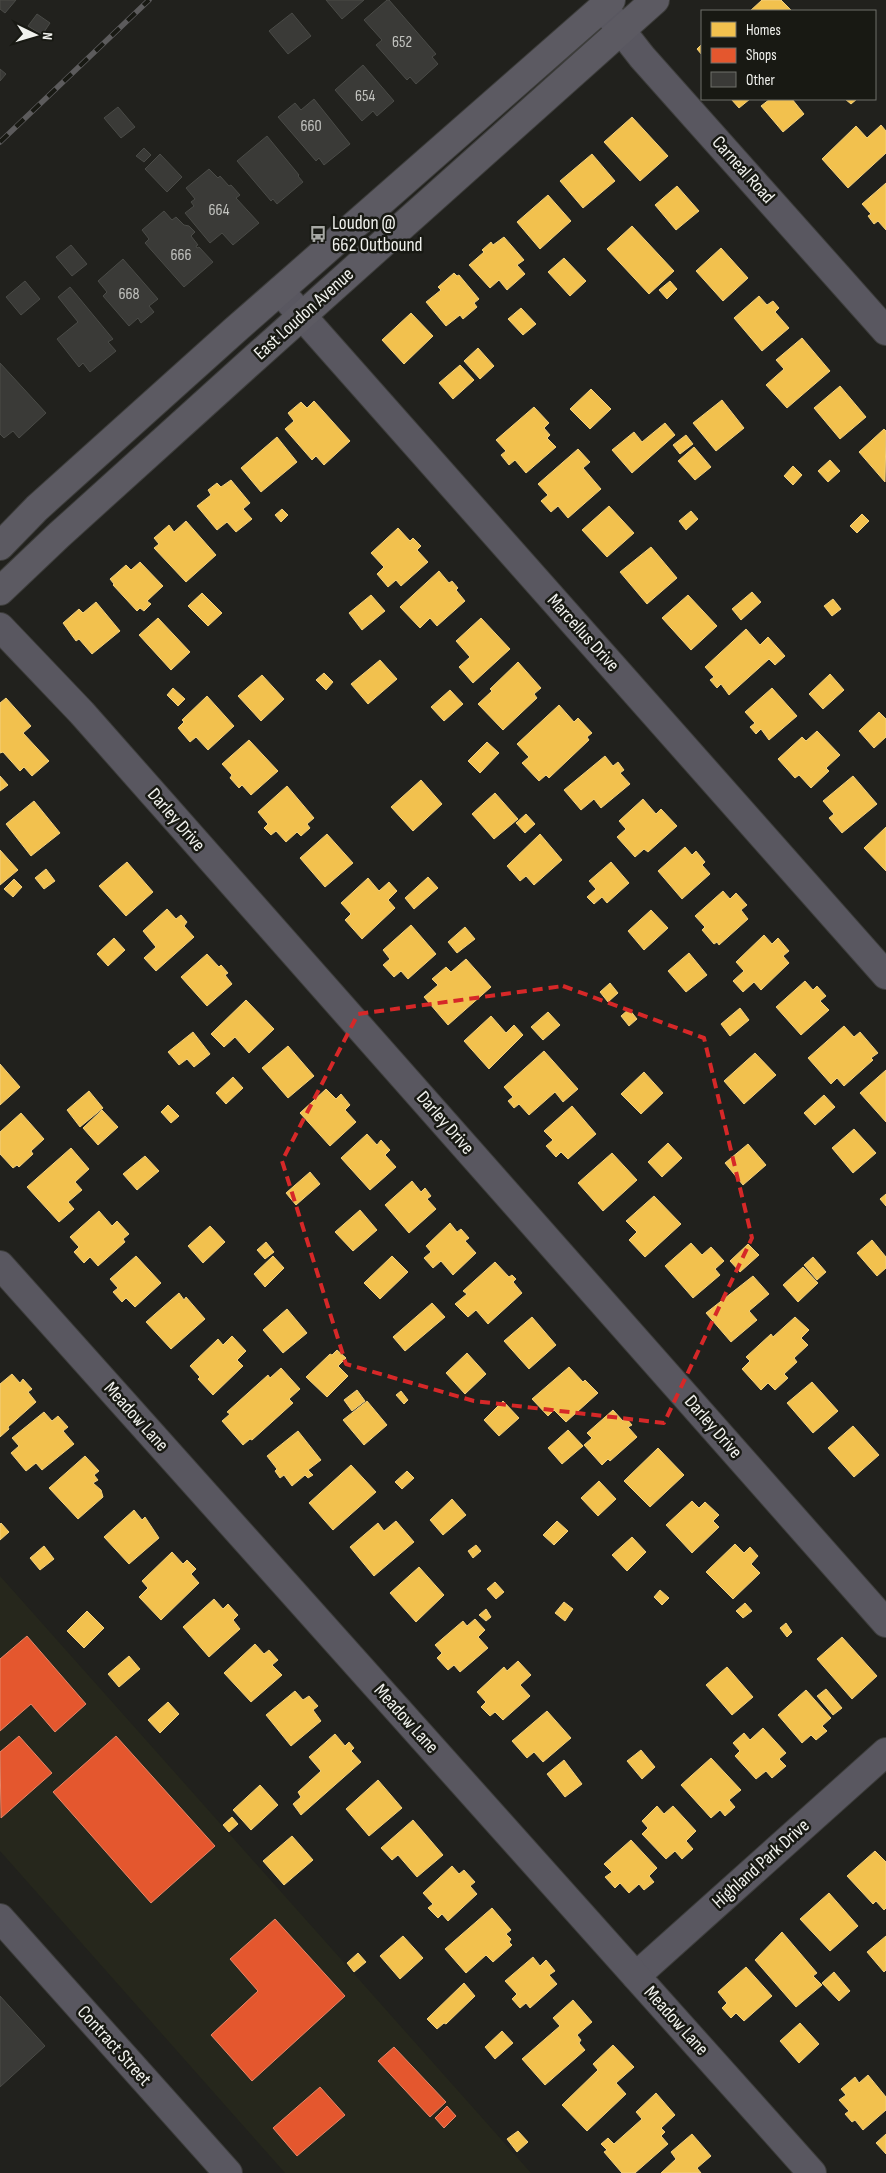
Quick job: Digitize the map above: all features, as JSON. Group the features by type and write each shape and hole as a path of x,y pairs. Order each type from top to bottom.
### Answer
{"main road":[{"name":"East Loudon Avenue","path":"0,591 302,316 655,0"},
{"name":"East Loudon Avenue","path":"0,546 45,502 280,291 607,4"}],"street":[{"name":"Carneal Road","path":"607,4 621,30 886,331"},
{"name":"Marcellus Drive","path":"280,291 886,975"},
{"name":"Darley Drive","path":"0,627 82,713 886,1623"},
{"name":"Meadow Lane","path":"0,1265 812,2173"},
{"name":"Highland Park Drive","path":"636,1976 886,1752"},
{"name":"Contract Street","path":"0,1918 228,2173"}],"highlighted area":[{"path":"563,986 704,1038 752,1238 664,1423 474,1401 346,1364 282,1161 358,1014"}],"shaded area":[{"path":"0,1576 531,2173 285,2173 0,1851"}],"building: Homes":[{"path":"762,0 781,0 791,10 751,10"},
{"path":"701,45 701,54 697,49"},
{"path":"732,100 749,100 739,108"},
{"path":"769,100 793,100 804,114 783,132 761,106"},
{"path":"846,100 856,100 851,104"},
{"path":"632,117 668,156 640,181 604,142"},
{"path":"881,125 886,131 886,153 848,188 822,159 856,126 867,138"},
{"path":"592,154 615,181 583,208 560,181"},
{"path":"886,183 886,230 878,221 874,224 868,216 871,214 862,204"},
{"path":"677,186 699,211 676,230 655,205"},
{"path":"548,195 571,221 540,249 517,222"},
{"path":"632,226 674,271 649,294 607,249"},
{"path":"504,237 524,260 517,265 525,274 507,290 499,280 490,288 469,265 484,252 482,250 491,242 493,245"},
{"path":"721,248 748,278 723,301 696,271"},
{"path":"564,258 586,281 570,296 548,272"},
{"path":"454,273 457,276 459,275 479,299 474,303 477,307 463,319 460,315 446,326 426,302 441,290 438,287"},
{"path":"670,281 677,289 667,299 659,290"},
{"path":"759,296 767,305 773,301 779,308 775,312 789,328 762,351 734,318"},
{"path":"521,308 536,324 523,335 508,319"},
{"path":"411,313 433,336 404,364 382,340"},
{"path":"802,338 830,371 787,408 766,385 784,369 776,360"},
{"path":"478,348 494,366 480,379 464,361"},
{"path":"460,365 474,380 453,399 439,383"},
{"path":"840,386 866,417 840,439 814,408"},
{"path":"591,389 611,409 590,429 570,409"},
{"path":"722,400 744,428 716,451 693,423"},
{"path":"314,401 350,441 324,465 316,456 312,460 285,429 294,421 288,413 301,402 307,408"},
{"path":"534,407 549,423 544,428 550,435 547,438 556,447 526,473 515,460 509,465 501,455 506,451 496,440"},
{"path":"665,423 675,435 632,473 612,450 634,432 642,442"},
{"path":"884,429 886,431 885,482 859,452"},
{"path":"686,435 693,444 680,454 673,445"},
{"path":"277,437 297,462 261,492 241,468"},
{"path":"694,447 711,467 695,480 678,461"},
{"path":"578,449 590,462 583,468 601,489 568,518 558,506 551,512 541,501 548,495 538,484"},
{"path":"830,460 840,471 828,482 818,471"},
{"path":"793,466 802,475 793,485 784,476"},
{"path":"231,480 250,503 243,509 252,519 236,532 227,522 217,530 197,506 211,495 208,490 217,483 221,487"},
{"path":"609,506 634,533 607,557 582,530"},
{"path":"282,509 288,515 281,522 275,515"},
{"path":"691,511 698,519 686,530 679,521"},
{"path":"862,514 869,521 857,533 850,526"},
{"path":"186,521 216,555 186,582 154,548 159,544 154,538 169,525 174,532"},
{"path":"398,528 410,541 413,538 421,546 417,550 428,562 401,586 396,580 388,587 377,574 384,567 371,553"},
{"path":"651,547 677,578 647,604 620,572"},
{"path":"140,562 163,586 147,601 151,604 144,611 140,608 137,611 113,585 110,579 126,565 131,570"},
{"path":"439,571 449,583 452,581 458,588 456,590 465,601 437,626 430,618 420,628 400,607"},
{"path":"752,592 761,602 741,620 732,609"},
{"path":"202,593 222,613 208,626 188,606"},
{"path":"371,595 385,611 362,630 349,613"},
{"path":"688,595 717,626 691,650 662,618"},
{"path":"833,599 841,609 832,616 824,606"},
{"path":"96,602 120,631 92,654 79,639 76,641 63,623 79,609 83,613"},
{"path":"158,618 190,652 171,670 139,635"},
{"path":"481,618 510,649 473,683 459,667 470,657 456,641"},
{"path":"746,629 760,645 768,637 785,656 775,665 769,659 729,695 721,684 717,688 710,680 714,677 705,667"},
{"path":"380,660 397,679 368,704 351,684"},
{"path":"518,662 541,688 534,694 537,698 503,730 478,704 492,691 490,689"},
{"path":"324,673 333,682 326,690 316,680"},
{"path":"830,674 844,690 823,709 809,694"},
{"path":"262,675 284,699 261,721 238,696"},
{"path":"173,688 185,699 178,706 167,695"},
{"path":"772,688 797,716 769,740 761,729 756,734 750,727 755,723 745,712"},
{"path":"450,690 463,704 444,721 431,707"},
{"path":"207,696 234,726 208,750 196,737 190,742 178,728 184,722 182,720"},
{"path":"6,698 31,726 23,733 49,761 32,776 24,767 20,771 3,752 0,753 0,703"},
{"path":"559,705 574,722 578,718 592,733 587,737 589,740 549,778 546,775 539,781 522,763 529,757 517,744"},
{"path":"879,712 886,719 886,737 874,748 859,731"},
{"path":"817,731 840,755 826,768 829,771 811,788 799,775 795,778 778,759 802,737 806,741"},
{"path":"249,740 278,771 251,795 242,785 239,788 230,778 232,775 222,764"},
{"path":"487,742 499,753 480,773 468,761"},
{"path":"605,756 613,766 618,762 624,770 620,773 630,784 601,808 594,799 581,810 564,790"},
{"path":"0,776 8,785 0,791"},
{"path":"853,776 877,804 842,833 829,818 834,814 823,801"},
{"path":"421,780 442,804 413,831 391,807"},
{"path":"287,786 314,818 307,824 310,828 301,836 297,832 286,842 276,831 271,835 264,828 268,824 258,812"},
{"path":"495,793 518,819 494,839 472,814"},
{"path":"643,799 656,814 661,809 677,826 648,852 644,849 635,857 617,837 626,829 619,821"},
{"path":"34,801 60,833 31,856 6,824"},
{"path":"526,814 535,824 525,833 516,823"},
{"path":"886,827 886,871 864,848"},
{"path":"327,834 353,863 325,887 300,858"},
{"path":"540,834 562,860 534,885 526,876 520,881 507,866"},
{"path":"685,847 692,855 696,851 705,862 702,865 710,874 682,899 658,871"},
{"path":"0,850 18,870 0,885"},
{"path":"127,862 153,892 126,916 99,886"},
{"path":"611,862 629,883 607,903 602,897 594,904 587,897 596,889 589,881"},
{"path":"46,869 55,881 44,889 35,878"},
{"path":"428,877 438,888 414,909 405,898"},
{"path":"368,878 379,891 389,882 397,891 388,900 395,908 362,939 345,920 351,914 341,903"},
{"path":"14,879 22,887 13,897 4,889"},
{"path":"723,891 730,899 736,893 747,905 741,910 748,919 719,945 717,942 714,944 702,930 705,927 695,916"},
{"path":"167,909 176,919 181,915 187,922 184,926 194,937 156,971 144,958 156,947 143,931"},
{"path":"651,910 668,928 644,950 628,931"},
{"path":"411,925 436,954 408,979 401,971 394,977 383,965 390,959 383,950"},
{"path":"465,927 475,939 457,953 448,942"},
{"path":"764,935 772,944 778,938 789,951 783,956 789,963 761,990 754,982 743,992 733,981 744,971 736,962"},
{"path":"114,938 125,950 108,966 97,954"},
{"path":"689,953 707,975 686,992 668,971"},
{"path":"207,954 219,967 221,965 228,973 225,975 232,984 207,1006 181,977"},
{"path":"466,959 491,987 448,1025 424,997 438,985 432,979 446,967 451,972"},
{"path":"805,981 813,990 817,986 826,996 820,1001 829,1010 801,1035 776,1007"},
{"path":"610,983 618,993 608,1002 600,992"},
{"path":"246,1000 274,1029 249,1053 235,1037 224,1047 211,1034"},
{"path":"740,1008 749,1020 730,1036 721,1024"},
{"path":"629,1009 637,1019 629,1026 621,1016"},
{"path":"548,1012 560,1025 543,1040 531,1027"},
{"path":"491,1016 506,1033 514,1025 523,1035 489,1069 464,1041"},
{"path":"844,1026 854,1037 860,1032 878,1053 871,1058 873,1060 844,1086 837,1078 831,1084 808,1058"},
{"path":"193,1032 210,1054 194,1067 187,1059 179,1065 168,1052"},
{"path":"288,1046 314,1076 288,1098 262,1068"},
{"path":"544,1051 578,1089 563,1102 555,1092 529,1115 519,1104 514,1108 508,1101 513,1097 504,1087"},
{"path":"755,1053 776,1075 744,1104 724,1081"},
{"path":"0,1064 20,1087 0,1105"},
{"path":"886,1070 886,1122 860,1093"},
{"path":"644,1072 663,1093 641,1114 621,1094"},
{"path":"233,1077 243,1088 226,1104 216,1093"},
{"path":"326,1089 336,1099 341,1094 350,1105 345,1110 356,1122 330,1146 300,1113"},
{"path":"89,1091 103,1108 80,1127 67,1110"},
{"path":"824,1095 835,1107 815,1125 804,1113"},
{"path":"168,1105 179,1116 171,1123 161,1112"},
{"path":"572,1106 596,1134 568,1159 561,1152 556,1157 546,1146 553,1140 544,1131"},
{"path":"102,1110 118,1127 98,1145 83,1128"},
{"path":"21,1113 44,1139 31,1151 33,1154 19,1167 17,1165 13,1168 0,1154 0,1132"},
{"path":"854,1129 876,1153 853,1173 832,1148"},
{"path":"367,1134 377,1145 381,1140 390,1150 385,1155 396,1167 370,1190 341,1158"},
{"path":"668,1143 682,1158 662,1177 648,1162"},
{"path":"748,1144 766,1165 743,1185 725,1163"},
{"path":"71,1148 89,1169 75,1182 82,1190 68,1202 74,1209 59,1222 27,1187"},
{"path":"612,1153 637,1180 603,1211 578,1183"},
{"path":"145,1156 159,1171 137,1190 123,1174"},
{"path":"310,1172 320,1184 296,1205 286,1193"},
{"path":"412,1181 421,1192 425,1188 431,1196 427,1199 436,1209 409,1233 385,1205"},
{"path":"886,1194 886,1206 880,1199"},
{"path":"654,1196 681,1224 645,1257 629,1240 637,1232 626,1221"},
{"path":"360,1210 377,1230 353,1251 335,1232"},
{"path":"99,1211 112,1226 117,1221 129,1234 123,1239 125,1242 98,1266 90,1257 84,1263 74,1252 79,1247 70,1237"},
{"path":"450,1223 457,1232 461,1229 469,1238 465,1241 476,1253 453,1275 441,1261 433,1268 424,1258 431,1252 426,1246"},
{"path":"210,1226 225,1242 203,1263 188,1246"},
{"path":"872,1240 886,1257 886,1268 877,1276 857,1253"},
{"path":"266,1242 274,1252 265,1259 257,1250"},
{"path":"691,1243 702,1255 711,1247 724,1261 715,1269 720,1275 693,1298 665,1266"},
{"path":"748,1244 759,1255 740,1272 730,1261"},
{"path":"136,1256 161,1283 135,1307 126,1298 122,1302 113,1292 118,1288 110,1279"},
{"path":"273,1256 284,1268 265,1287 254,1274"},
{"path":"392,1256 408,1272 380,1299 364,1283"},
{"path":"813,1257 826,1272 817,1280 804,1265"},
{"path":"495,1262 509,1277 512,1275 516,1279 513,1282 522,1293 488,1324 476,1310 468,1317 455,1304 467,1294 463,1291"},
{"path":"803,1267 818,1283 798,1302 783,1285"},
{"path":"753,1276 769,1294 749,1311 757,1320 731,1342 706,1313"},
{"path":"179,1293 184,1300 186,1297 205,1319 171,1349 146,1322"},
{"path":"432,1303 445,1317 405,1351 393,1337"},
{"path":"287,1309 307,1333 283,1353 263,1330"},
{"path":"532,1317 556,1345 529,1369 504,1341"},
{"path":"795,1317 809,1330 801,1338 808,1345 794,1358 797,1362 784,1374 788,1378 775,1390 768,1383 761,1390 742,1369 750,1361 746,1357 771,1334 773,1337"},
{"path":"232,1336 246,1351 237,1360 243,1366 213,1395 198,1379 200,1377 190,1366 218,1339 223,1345"},
{"path":"337,1350 346,1358 338,1366 348,1376 327,1397 306,1377 330,1354 332,1355"},
{"path":"467,1353 486,1374 465,1394 446,1373"},
{"path":"569,1367 583,1382 585,1380 598,1393 566,1422 554,1410 548,1416 532,1399"},
{"path":"281,1368 300,1389 289,1399 293,1403 252,1440 250,1439 243,1445 222,1421 230,1414 227,1412 268,1375 270,1378"},
{"path":"12,1374 20,1383 23,1379 32,1389 28,1392 36,1402 8,1427 9,1429 0,1437 0,1384"},
{"path":"812,1382 838,1411 813,1433 787,1403"},
{"path":"357,1390 365,1401 352,1411 344,1400"},
{"path":"401,1391 408,1400 404,1404 396,1395"},
{"path":"367,1401 387,1425 364,1445 343,1420"},
{"path":"503,1401 519,1418 499,1436 484,1420"},
{"path":"613,1410 623,1421 626,1418 632,1425 628,1427 637,1437 610,1461 608,1459 602,1465 584,1445 592,1438 587,1433"},
{"path":"44,1412 52,1421 58,1416 68,1427 63,1431 74,1444 42,1470 36,1463 26,1471 11,1453 19,1446 12,1438"},
{"path":"853,1426 879,1455 854,1477 828,1448"},
{"path":"568,1430 583,1446 562,1464 548,1448"},
{"path":"298,1431 321,1460 308,1470 313,1475 308,1478 305,1475 292,1486 284,1475 280,1478 275,1471 277,1469 267,1456"},
{"path":"658,1448 684,1475 650,1507 624,1481"},
{"path":"85,1456 99,1471 94,1475 98,1480 93,1483 101,1490 103,1497 78,1519 49,1488"},
{"path":"351,1465 376,1492 333,1530 309,1503"},
{"path":"407,1471 414,1478 402,1489 395,1482"},
{"path":"599,1481 616,1499 598,1516 581,1498"},
{"path":"452,1499 466,1515 443,1535 430,1520"},
{"path":"692,1501 699,1508 705,1502 719,1515 713,1521 719,1527 692,1553 666,1525"},
{"path":"134,1510 142,1520 145,1517 159,1538 129,1564 104,1537"},
{"path":"396,1521 414,1542 374,1576 350,1547 378,1523 384,1531"},
{"path":"557,1521 568,1531 554,1545 543,1535"},
{"path":"0,1524 9,1532 0,1540"},
{"path":"632,1537 646,1552 627,1571 612,1555"},
{"path":"735,1544 744,1553 750,1547 758,1556 751,1564 760,1573 733,1599 706,1572"},
{"path":"476,1545 481,1551 473,1558 468,1551"},
{"path":"44,1546 54,1559 40,1570 30,1558"},
{"path":"172,1552 183,1564 187,1560 196,1569 191,1574 199,1583 161,1620 139,1597 148,1588 142,1581"},
{"path":"419,1567 444,1595 416,1622 390,1593"},
{"path":"495,1582 504,1592 496,1599 487,1589"},
{"path":"660,1590 669,1598 662,1605 654,1597"},
{"path":"214,1599 223,1609 228,1604 238,1615 233,1620 240,1629 209,1657 183,1627"},
{"path":"564,1602 573,1609 565,1621 555,1613"},
{"path":"745,1603 752,1611 743,1618 736,1611"},
{"path":"486,1609 491,1617 486,1621 479,1615"},
{"path":"87,1611 104,1628 84,1648 67,1631"},
{"path":"475,1619 485,1630 478,1637 488,1648 460,1672 454,1665 448,1670 437,1658 442,1653 435,1645 463,1621 467,1626"},
{"path":"786,1623 792,1632 787,1637 780,1628"},
{"path":"842,1637 877,1676 852,1699 817,1659"},
{"path":"255,1644 264,1654 269,1650 278,1660 272,1665 282,1675 251,1702 224,1673"},
{"path":"129,1656 140,1669 119,1687 108,1674"},
{"path":"518,1661 531,1675 520,1685 530,1696 503,1720 495,1712 490,1716 481,1707 486,1702 477,1692 504,1667 507,1671"},
{"path":"727,1667 753,1697 732,1715 706,1685"},
{"path":"826,1689 842,1708 833,1715 817,1696"},
{"path":"806,1690 831,1718 822,1726 827,1731 816,1740 811,1735 802,1743 778,1715"},
{"path":"295,1691 303,1700 309,1696 318,1706 313,1710 321,1721 291,1746 266,1715"},
{"path":"168,1702 179,1714 160,1733 148,1720"},
{"path":"547,1711 571,1738 543,1762 534,1752 527,1758 512,1741"},
{"path":"763,1728 786,1753 779,1759 786,1766 772,1778 766,1771 756,1779 735,1756 740,1751 733,1743 744,1733 750,1740"},
{"path":"335,1734 345,1746 349,1742 354,1748 351,1751 361,1762 301,1815 293,1804 301,1797 298,1792 321,1771 309,1757"},
{"path":"641,1750 655,1767 642,1779 627,1761"},
{"path":"711,1758 741,1790 729,1800 735,1807 725,1816 720,1810 711,1818 681,1785"},
{"path":"564,1760 582,1784 565,1797 547,1774"},
{"path":"378,1780 402,1808 369,1836 346,1809"},
{"path":"260,1785 278,1805 251,1830 233,1810"},
{"path":"657,1806 664,1814 673,1806 696,1831 686,1841 693,1849 682,1859 675,1851 666,1859 642,1834 648,1828 642,1821"},
{"path":"232,1817 238,1824 229,1832 223,1825"},
{"path":"413,1820 443,1855 417,1877 398,1855 392,1860 381,1848"},
{"path":"292,1836 313,1860 284,1885 263,1861"},
{"path":"631,1840 657,1868 649,1876 654,1882 644,1890 639,1884 629,1893 620,1883 615,1888 605,1877 612,1872 604,1864"},
{"path":"875,1851 886,1862 886,1908 884,1910 876,1901 873,1904 847,1876"},
{"path":"452,1866 459,1874 464,1870 475,1882 470,1886 477,1894 448,1921 442,1914 438,1918 428,1908 433,1904 423,1893"},
{"path":"829,1893 858,1926 830,1951 800,1919"},
{"path":"492,1908 511,1930 506,1934 511,1939 509,1942 512,1945 493,1962 486,1955 466,1973 445,1949"},
{"path":"782,1932 817,1973 813,1976 822,1985 796,2007 755,1960"},
{"path":"403,1936 423,1958 400,1979 380,1956"},
{"path":"886,1936 886,1970 884,1972 867,1952"},
{"path":"358,1953 366,1962 354,1972 347,1963"},
{"path":"533,1957 540,1966 546,1960 555,1971 549,1975 557,1984 530,2008 526,2003 520,2008 512,1999 517,1994 505,1981"},
{"path":"746,1967 772,1996 744,2021 736,2013 731,2018 722,2008 727,2003 718,1992"},
{"path":"834,1972 850,1991 839,2001 822,1983"},
{"path":"464,1983 475,1996 446,2024 444,2023 437,2029 427,2019"},
{"path":"573,2000 592,2022 577,2035 581,2040 579,2043 585,2050 545,2085 522,2059 560,2026 553,2018"},
{"path":"800,2023 819,2044 799,2063 780,2041"},
{"path":"502,2031 513,2043 495,2059 485,2047"},
{"path":"613,2045 634,2067 616,2083 626,2094 587,2131 562,2105 598,2070 593,2064"},
{"path":"868,2075 886,2097 886,2110 863,2130 855,2120 852,2122 845,2114 849,2111 839,2100 846,2095 841,2089 855,2077 859,2083"},
{"path":"656,2093 675,2115 661,2128 665,2132 661,2136 668,2144 635,2173 622,2173 604,2152 607,2150 601,2144 608,2138 614,2144 642,2119 636,2112"},
{"path":"518,2131 528,2142 517,2152 507,2139"},
{"path":"692,2134 711,2156 697,2168 701,2173 661,2173 676,2159 671,2152"},
{"path":"886,2134 886,2154 876,2143"}],"building: Shops":[{"path":"27,1636 86,1704 55,1732 31,1704 0,1731 0,1659"},
{"path":"19,1736 52,1773 1,1818 0,1752"},
{"path":"116,1736 215,1846 151,1903 53,1792"},
{"path":"275,1919 345,1996 252,2081 211,2035 258,1991 230,1959"},
{"path":"394,2047 446,2102 430,2117 378,2061"},
{"path":"320,2087 345,2115 297,2156 273,2128"},
{"path":"447,2106 456,2116 444,2128 435,2118"}],"building: Other":[{"path":"0,0 16,0 5,13 0,9"},
{"path":"326,0 364,0 342,19"},
{"path":"387,0 436,54 432,57 438,64 416,84 410,77 407,80 376,45 382,40 364,20"},
{"path":"292,13 311,36 288,54 269,31"},
{"path":"37,14 50,23 42,35 28,26"},
{"path":"363,65 394,101 377,116 373,111 362,121 335,90"},
{"path":"0,69 6,74 0,81"},
{"path":"314,99 350,144 324,165 319,158 316,161 278,117 295,103 301,110"},
{"path":"118,107 135,127 121,138 104,118"},
{"path":"267,136 303,182 277,204 273,199 271,201 237,161"},
{"path":"144,148 151,155 144,162 136,156"},
{"path":"160,154 182,177 167,192 145,169"},
{"path":"209,169 218,178 220,176 229,186 231,185 240,195 236,198 259,223 233,245 222,233 210,243 185,213 194,206 191,202 195,199 186,188"},
{"path":"164,211 172,220 176,217 195,232 191,236 198,245 196,246 197,248 199,247 213,262 184,287 145,243 149,239 142,230"},
{"path":"71,245 87,264 72,276 56,257"},
{"path":"123,259 158,299 149,306 154,312 141,323 138,318 129,326 103,296 107,292 98,281"},
{"path":"25,281 40,299 21,315 6,297"},
{"path":"70,287 113,339 108,342 116,351 90,372 83,363 79,367 57,339 78,322 58,297"},
{"path":"0,363 46,413 19,438 13,431 4,438 0,434"},
{"path":"0,1996 45,2046 0,2087"}],"railway":[{"path":"0,142 149,0"}],"place":[{"name":"Loudon @ 662 Outbound","path":"318,234"}]}
